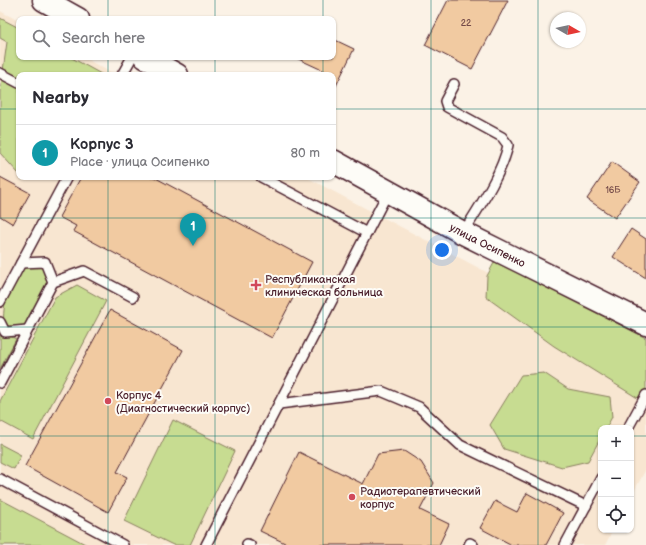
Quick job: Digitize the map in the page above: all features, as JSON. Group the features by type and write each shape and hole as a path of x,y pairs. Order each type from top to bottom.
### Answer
{"street":[{"path":"44,0 73,16"},
{"path":"150,60 172,72"},
{"name":"улица Осипенко","path":"336,163 463,233 646,324"}],"lane":[{"path":"124,72 130,60"},
{"path":"0,73 16,82"},
{"path":"454,84 445,101 447,107 502,137 508,145 506,157 476,213 463,233"},
{"path":"0,302 65,180"},
{"path":"267,180 367,233"},
{"path":"206,545 388,192"},
{"path":"21,263 44,262 52,282"},
{"path":"0,383 52,282 84,271 133,297"},
{"path":"0,322 5,332 26,330"},
{"path":"279,404 381,391 419,407 460,445 586,506"},
{"path":"630,425 646,395"},
{"path":"0,479 122,545"},
{"path":"565,545 598,484"},
{"path":"469,545 470,543 473,545"}],"shaded area":[{"name":"Республиканская клиническая больница","path":"0,11 16,19 16,60 88,60 110,72 16,72 16,180 312,180 646,356 646,469 634,491 634,425 598,425 598,533 611,533 605,545 0,545"}],"green space":[{"path":"0,18 16,26 16,60 76,60 98,72 16,72 16,171 0,153 0,92 7,42 0,38"},
{"path":"495,261 646,338 646,405 644,402 554,346 486,297 487,276"},
{"path":"45,262 53,282 27,330 5,332 4,313 7,296 9,288 21,263"},
{"path":"77,285 106,301 33,439 0,421 0,401 55,297"},
{"path":"0,331 16,339 0,369"},
{"path":"544,373 568,389 610,397 612,417 608,425 598,425 598,443 588,461 562,467 504,449 490,425 521,375"},
{"path":"173,420 235,451 190,545 173,545 124,521"},
{"path":"0,444 21,455 14,469 0,462"},
{"path":"0,499 87,545 0,545"}],"building":[{"path":"448,0 508,0 472,69 425,45"},
{"path":"336,40 354,49 336,86 336,72 326,72 300,60 336,60"},
{"path":"612,162 640,182 615,218 587,199"},
{"path":"0,177 30,193 13,224 0,216"},
{"path":"79,180 160,180 312,262 272,338 73,231 76,226 59,217"},
{"path":"631,229 646,239 646,278 613,257"},
{"name":"Корпус 4 (Диагностический корпус)","path":"110,310 183,350 117,472 127,477 108,512 25,466"},
{"name":"Радиотерапевтический корпус","path":"404,451 421,462 434,483 420,510 449,524 439,545 289,545 260,531 299,452 363,484 378,454"},
{"path":"527,493 563,513 546,545 512,545 480,528 495,501 517,512"}],"place":[{"name":"Корпус 3","path":"193,246"},
{"name":"Республиканская клиническая больница","path":"256,285"},
{"name":"Корпус 4 (Диагностический корпус)","path":"108,401"},
{"name":"Радиотерапевтический корпус","path":"352,497"}]}
